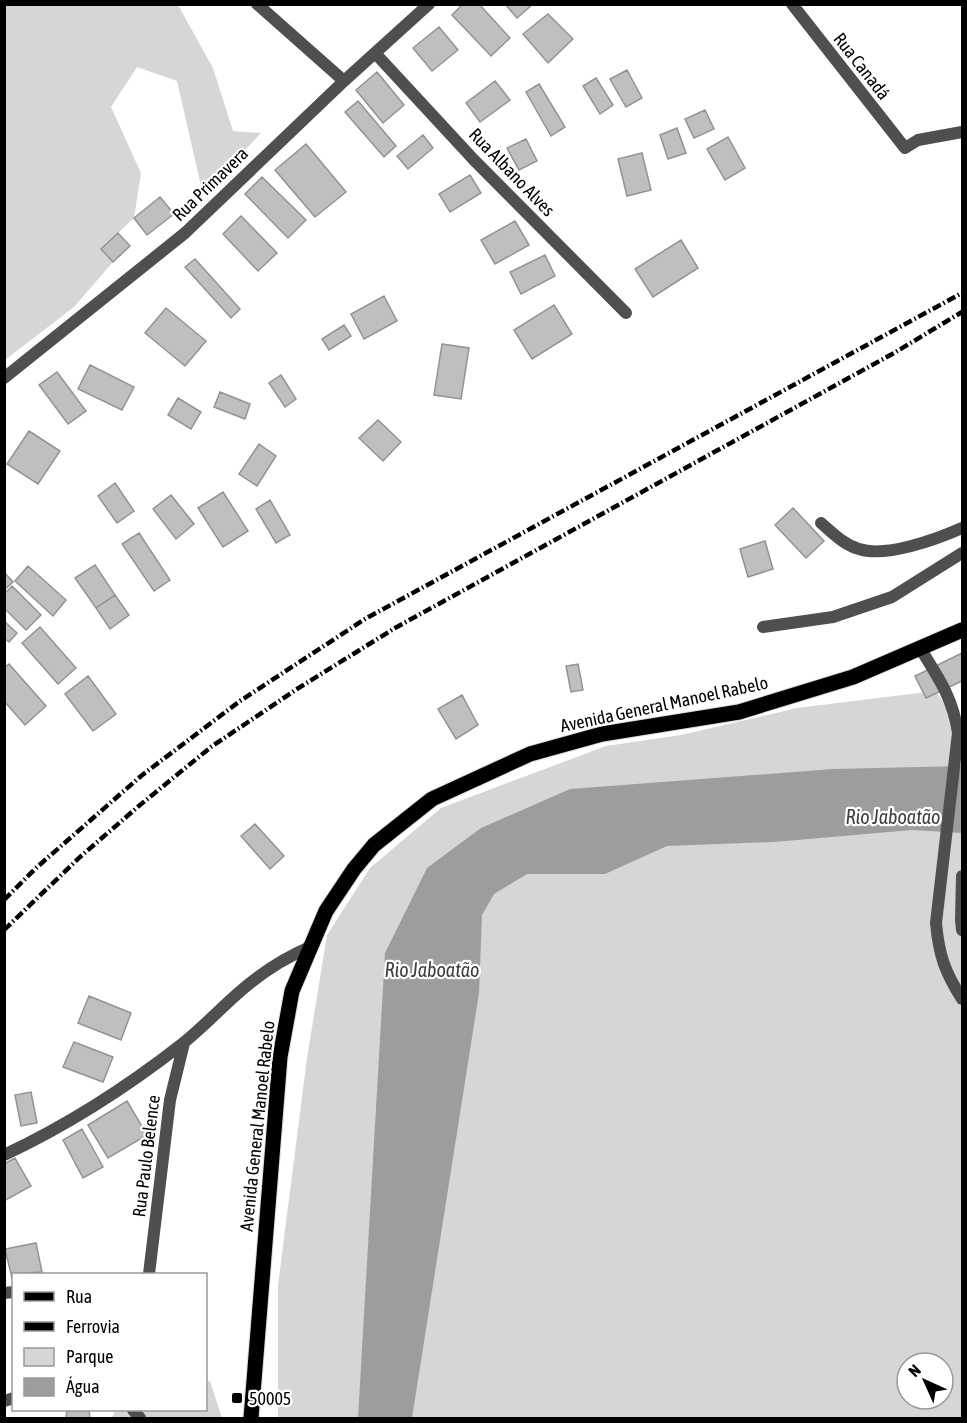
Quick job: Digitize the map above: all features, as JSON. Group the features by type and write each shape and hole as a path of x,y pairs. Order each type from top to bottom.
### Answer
{"main road":[{"name":"Avenida General Manoel Rabelo","path":"251,1419 280,1057 292,991 326,911 354,869 374,845 432,799 530,754 602,734 739,712 853,677 963,630"}],"street":[{"path":"257,4 344,81"},
{"name":"Rua Primavera","path":"4,378 185,233 344,81 429,4"},
{"name":"Rua Canadá","path":"792,4 905,148 918,140 963,132"},
{"name":"Rua Albano Alves","path":"375,53 474,160 626,313"},
{"path":"821,523 852,547 869,551 892,549 933,540 963,528"},
{"path":"763,627 833,617 892,597 963,553"},
{"path":"920,648 948,693 955,711 958,733 936,923 939,950 949,978 963,999"},
{"path":"963,876 961,920 963,930"},
{"name":"Rua Paulo Belence","path":"4,1155 63,1125 100,1102 184,1043 256,978 290,956 312,946"},
{"name":"Rua Paulo Belence","path":"149,1273 170,1100 184,1043"}],"green space":[{"path":"5,5 178,5 213,68 233,131 261,133 203,195 177,81 137,67 111,107 141,173 134,218 101,249 113,262 74,307 5,360"},
{"path":"935,691 962,726 962,1418 278,1418 278,1285 307,1058 327,935 370,868 441,808 606,746 681,735 797,708"},
{"path":"210,1381 222,1418 112,1418 115,1411 207,1411 207,1382"}],"water":[{"name":"Rio Jaboatão","path":"962,766 962,833 912,830 774,842 667,846 605,874 527,874 494,894 482,915 479,993 412,1418 358,1418 385,953 427,868 481,828 570,789 833,769"}],"building":[{"path":"463,4 479,4 510,38 491,56 452,15"},
{"path":"505,4 533,4 517,18"},
{"path":"548,14 573,39 548,63 523,34"},
{"path":"439,27 458,50 432,71 413,48"},
{"path":"627,70 642,98 626,107 610,79"},
{"path":"377,72 404,105 383,123 356,90"},
{"path":"596,78 613,105 600,114 583,86"},
{"path":"495,81 510,100 480,122 466,103"},
{"path":"539,84 565,127 551,136 526,92"},
{"path":"358,101 396,146 384,157 345,112"},
{"path":"705,110 714,129 694,138 685,119"},
{"path":"677,128 686,153 668,159 660,135"},
{"path":"423,135 433,148 408,169 397,156"},
{"path":"728,137 745,168 725,180 707,149"},
{"path":"526,139 537,161 519,170 507,148"},
{"path":"306,144 346,192 315,217 275,170"},
{"path":"642,153 651,190 627,196 618,159"},
{"path":"470,175 481,193 450,212 439,194"},
{"path":"262,177 306,220 288,238 245,194"},
{"path":"160,197 174,214 147,235 134,218"},
{"path":"241,216 277,253 258,271 223,234"},
{"path":"515,221 529,245 495,264 481,240"},
{"path":"118,233 130,246 113,262 101,249"},
{"path":"681,240 698,268 653,297 635,269"},
{"path":"545,255 555,276 521,294 510,272"},
{"path":"195,259 240,309 231,318 185,267"},
{"path":"384,296 397,321 364,339 351,314"},
{"path":"554,305 572,334 532,359 514,330"},
{"path":"166,308 206,341 185,366 145,333"},
{"path":"344,325 351,336 329,350 322,339"},
{"path":"442,344 469,348 461,399 434,395"},
{"path":"90,365 134,387 122,410 78,389"},
{"path":"57,372 86,411 68,424 39,385"},
{"path":"281,375 296,399 285,407 269,383"},
{"path":"220,392 250,404 245,419 214,407"},
{"path":"178,398 201,412 191,429 168,415"},
{"path":"378,420 401,442 383,461 359,438"},
{"path":"29,431 60,451 38,484 7,464"},
{"path":"259,444 276,456 257,486 239,474"},
{"path":"115,483 134,511 117,523 98,496"},
{"path":"223,492 248,531 223,547 198,508"},
{"path":"171,495 194,524 176,539 153,509"},
{"path":"270,500 290,535 276,543 256,509"},
{"path":"793,508 824,541 806,558 775,525"},
{"path":"139,533 170,580 154,591 122,544"},
{"path":"765,541 773,569 748,577 740,549"},
{"path":"95,565 115,595 96,608 75,578"},
{"path":"28,566 66,600 53,616 15,581"},
{"path":"4,572 13,582 4,590"},
{"path":"12,586 41,615 26,630 4,608 4,594"},
{"path":"115,595 129,615 110,629 96,608"},
{"path":"4,621 17,633 9,642 4,638"},
{"path":"40,627 76,668 58,684 22,643"},
{"path":"962,653 962,681 926,698 915,676"},
{"path":"9,664 46,706 25,725 4,701 4,668"},
{"path":"578,664 583,690 571,692 566,666"},
{"path":"88,676 116,714 93,731 65,694"},
{"path":"462,695 478,725 456,739 438,709"},
{"path":"255,824 284,856 270,869 241,836"},
{"path":"89,996 131,1013 121,1040 78,1023"},
{"path":"74,1042 113,1057 103,1082 63,1067"},
{"path":"31,1092 37,1123 21,1126 15,1095"},
{"path":"127,1101 147,1135 108,1158 88,1125"},
{"path":"82,1129 103,1167 83,1178 63,1140"},
{"path":"15,1158 31,1186 4,1201 4,1164"},
{"path":"36,1243 42,1272 12,1273 12,1278 5,1249"},
{"path":"67,1411 89,1411 90,1418 66,1418"}],"railway":[{"path":"4,900 36,868 141,776 240,701 365,619 962,293"},
{"path":"4,930 80,857 140,805 211,747 297,689 395,628 894,353 962,312"}],"place":[{"name":"50005","path":"237,1398"}]}
